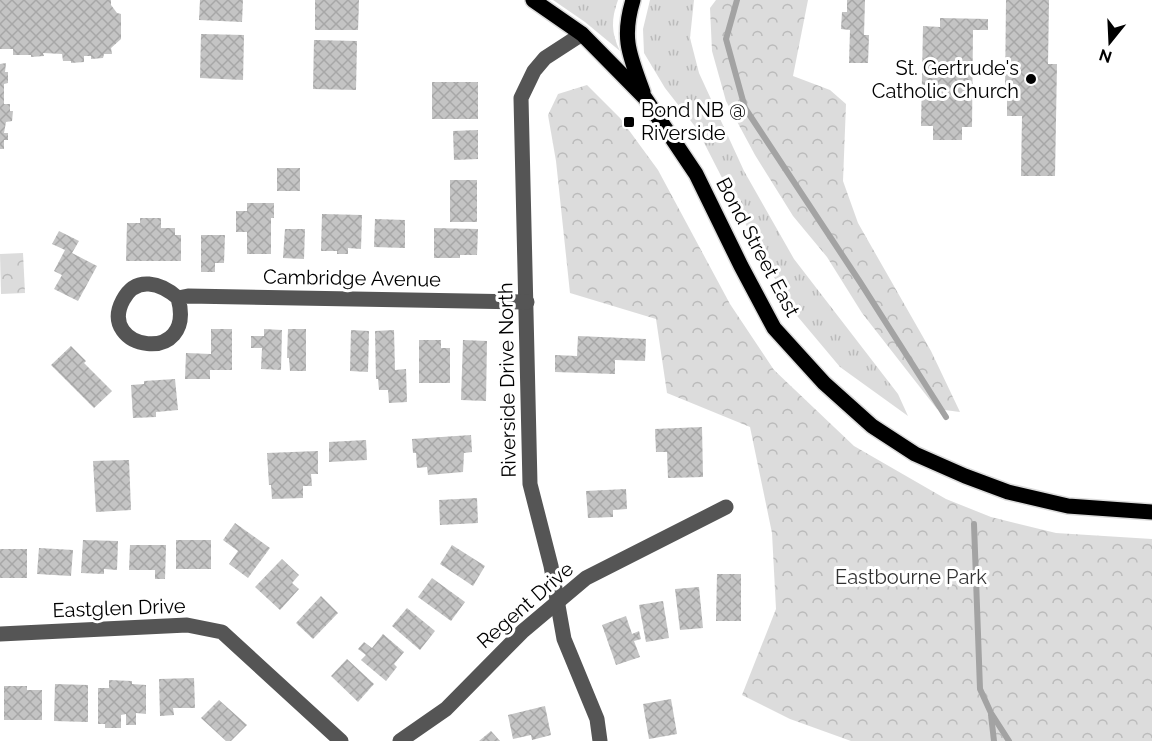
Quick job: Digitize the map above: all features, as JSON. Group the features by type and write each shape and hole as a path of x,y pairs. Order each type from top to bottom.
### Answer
{"main road":[{"name":"Bond Street East","path":"533,0 582,34 645,98 696,174 774,328 824,383 872,426 915,454 1008,492 1068,506 1152,512"},
{"path":"633,0 627,21 628,50 645,98"}],"street":[{"name":"Riverside Drive North","path":"582,34 545,58 534,71 521,98 530,484 551,566 564,639 597,719 600,741"},
{"path":"155,284 164,287 178,298 181,308 180,320 171,337 153,345 142,344 125,333 120,323 121,303 135,287 155,284"},
{"name":"Cambridge Avenue","path":"178,298 188,296 527,302"},
{"name":"Regent Drive","path":"400,741 446,709 522,631 586,578 726,507"},
{"name":"Eastglen Drive","path":"0,634 187,625 222,633 341,741"}],"green space":[{"path":"553,0 618,0 613,26 620,51 585,22"},
{"path":"650,0 694,0 690,38 699,73 744,171 794,259 898,394 908,416 840,367 793,311 697,129 665,88 644,53 643,29"},
{"path":"716,0 808,0 793,76 830,90 846,104 843,181 858,223 931,351 960,412 937,409 862,313 827,257 793,216 755,155 726,101 712,51 710,8"},
{"name":"Eastbourne Park","path":"587,85 620,118 658,170 730,304 774,370 854,446 946,499 991,517 1056,533 1152,539 1152,741 851,741 790,719 742,695 776,609 772,533 750,427 667,393 656,319 570,293 556,161 548,115 558,94"},
{"path":"23,253 25,293 1,294 0,254"}],"building":[{"path":"0,0 111,0 111,5 117,13 121,14 121,39 111,48 112,54 104,54 103,58 91,59 91,56 84,56 84,62 63,61 62,54 43,53 44,56 31,57 31,55 13,55 13,49 0,49"},
{"path":"200,0 243,0 242,22 199,20"},
{"path":"315,0 359,0 358,30 315,30"},
{"path":"847,0 865,0 864,35 869,35 868,63 849,63 850,30 841,29 842,12 847,12"},
{"name":"St. Gertrude's Catholic Church","path":"1006,0 1049,0 1048,64 1057,64 1055,176 1021,176 1022,116 1007,116 1007,93 1005,93"},
{"path":"940,18 988,19 988,30 973,30 972,127 962,127 962,140 933,140 933,126 921,126 923,26 940,27"},
{"path":"201,34 244,35 243,80 200,78"},
{"path":"314,40 357,41 356,90 313,89"},
{"path":"6,63 5,72 8,72 8,83 4,84 4,104 10,104 10,111 13,111 12,121 6,122 4,133 8,133 8,140 4,140 4,149 0,149 0,64"},
{"path":"432,82 478,82 478,119 432,119"},
{"path":"478,130 478,159 454,160 453,131"},
{"path":"277,168 300,168 300,191 277,191"},
{"path":"450,180 477,180 477,222 450,222"},
{"path":"247,203 274,203 274,218 271,218 271,254 247,254 247,232 236,232 236,211 247,211"},
{"path":"322,214 362,215 361,249 348,248 348,254 321,251"},
{"path":"140,218 161,218 161,228 175,228 175,235 181,235 181,261 126,261 127,223 140,223"},
{"path":"375,219 405,220 405,248 374,247"},
{"path":"434,228 478,229 477,255 460,255 460,258 434,258"},
{"path":"285,229 305,229 304,259 283,258"},
{"path":"59,231 79,241 72,253 97,266 78,301 54,289 62,275 54,271 65,250 52,244"},
{"path":"201,235 225,235 224,263 215,263 215,272 201,272"},
{"path":"211,329 232,329 232,370 210,370 210,379 185,379 186,353 211,354"},
{"path":"264,329 282,330 281,370 261,369 262,348 251,348 251,336 264,336"},
{"path":"288,329 306,329 306,371 290,371 289,358 287,358"},
{"path":"351,330 369,331 368,372 350,371"},
{"path":"394,330 395,370 406,369 407,402 389,403 388,390 379,390 378,379 376,379 375,331"},
{"path":"578,336 646,339 645,361 615,360 615,374 555,372 555,355 577,356"},
{"path":"419,340 441,340 441,348 450,348 450,383 419,383"},
{"path":"463,340 487,341 486,401 461,400"},
{"path":"71,346 86,361 84,363 112,391 94,408 51,365"},
{"path":"175,379 178,410 156,412 156,417 133,418 131,385 144,384 144,381"},
{"path":"702,427 703,477 668,478 667,452 656,452 655,429"},
{"path":"471,435 472,452 464,453 463,472 428,475 427,467 417,468 412,439"},
{"path":"366,440 367,460 329,462 329,442"},
{"path":"318,451 318,474 311,474 312,486 303,486 303,498 272,499 267,453"},
{"path":"129,460 131,510 96,512 93,461"},
{"path":"626,489 627,509 613,510 613,517 588,518 586,491"},
{"path":"477,498 478,523 440,525 439,500"},
{"path":"235,523 270,548 248,578 229,564 238,551 223,540"},
{"path":"83,540 118,541 117,570 104,569 104,574 81,573"},
{"path":"176,540 211,540 211,569 176,569"},
{"path":"130,545 166,545 165,579 155,579 155,570 129,570"},
{"path":"452,545 485,566 473,586 440,564"},
{"path":"39,548 73,550 71,576 37,574"},
{"path":"0,549 27,549 27,578 0,578"},
{"path":"282,559 299,575 292,583 299,589 280,610 255,587"},
{"path":"717,574 741,574 741,621 716,621"},
{"path":"432,578 465,602 451,621 418,597"},
{"path":"699,587 703,628 680,630 675,589"},
{"path":"321,596 338,613 313,639 296,623"},
{"path":"663,601 669,638 646,642 639,605"},
{"path":"407,608 435,631 420,650 392,626"},
{"path":"626,616 632,634 639,631 641,639 634,641 640,657 616,665 602,625"},
{"path":"383,634 404,652 394,664 397,667 386,681 361,660 366,655 358,649 364,642 372,648"},
{"path":"347,659 374,684 358,702 331,676"},
{"path":"194,678 195,708 173,708 174,715 160,716 159,679"},
{"path":"109,680 132,681 132,684 146,685 146,714 136,713 136,725 126,725 126,714 121,715 121,728 105,728 105,724 98,724 98,688 109,688"},
{"path":"55,684 88,685 88,722 54,721"},
{"path":"4,686 27,686 27,690 42,690 42,720 4,720"},
{"path":"671,699 677,734 649,739 643,704"},
{"path":"219,700 247,725 231,741 226,741 201,718"},
{"path":"545,706 551,735 532,740 531,735 513,739 508,715"},
{"path":"491,731 500,741 479,741"}],"waterway":[{"path":"737,0 726,39 745,108 946,417"},
{"path":"974,524 980,689 991,713 1009,741"},
{"path":"991,715 994,741"}],"place":[{"name":"St. Gertrude's Catholic Church","path":"1031,79"},
{"name":"Bond NB @ Riverside","path":"629,122"}]}
